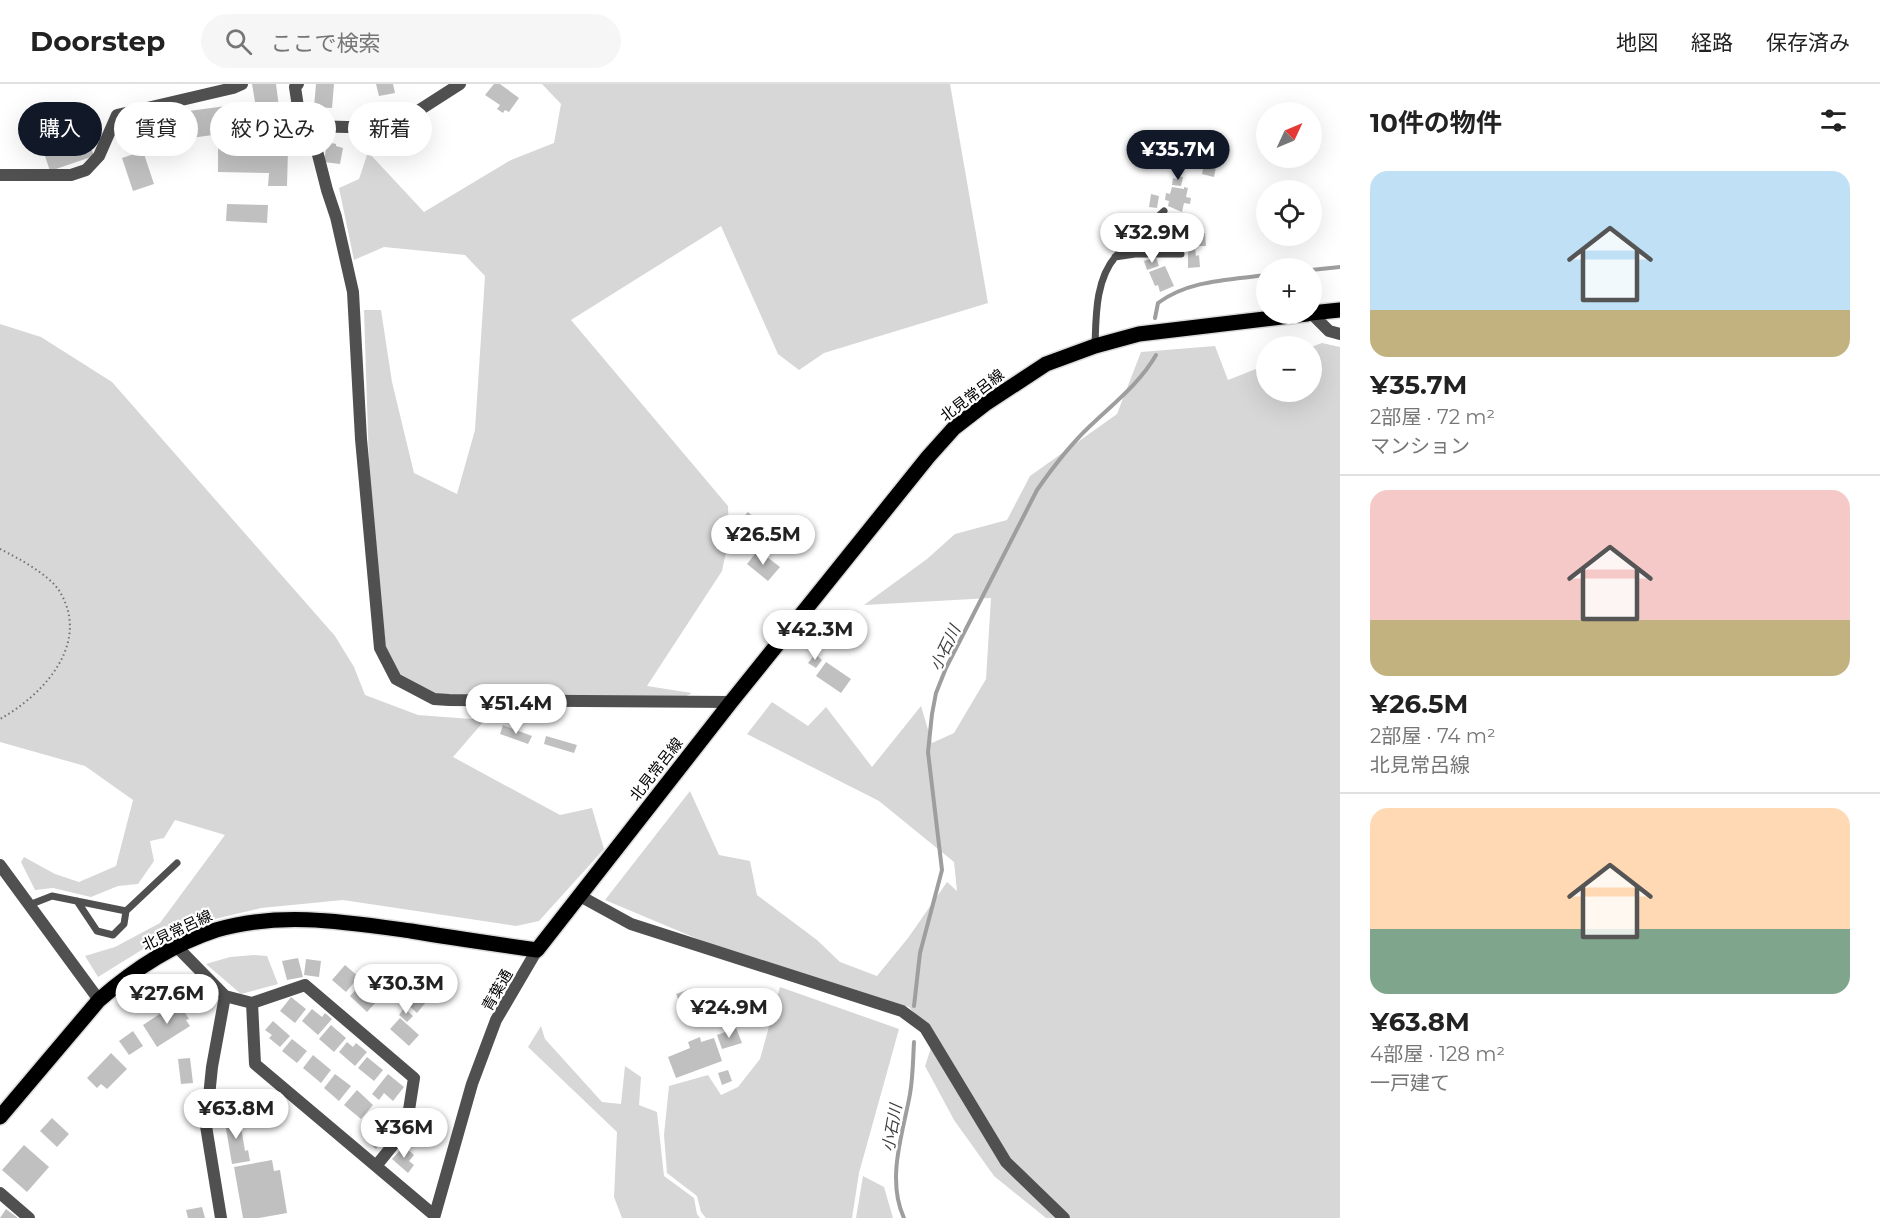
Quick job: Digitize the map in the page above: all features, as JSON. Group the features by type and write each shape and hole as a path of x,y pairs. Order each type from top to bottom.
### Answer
{"main road":[{"name":"北見常呂線","path":"1322,312 1340,310"},
{"name":"北見常呂線","path":"0,1117 99,1000 143,966 215,930 247,923 306,919 360,924 537,950 731,702 928,457 954,428 985,404 1046,364 1095,346 1139,334 1256,320"}],"street":[{"path":"0,175 71,175 86,170 99,156 117,115 242,84"},
{"path":"297,102 295,87 298,84"},
{"path":"336,127 387,128 460,84"},
{"path":"318,156 336,217 353,292 361,439 380,648 396,678 434,699 731,702"},
{"path":"1322,324 1329,331 1340,334"},
{"path":"0,865 99,1000"},
{"path":"580,896 631,924 902,1011 925,1028 1006,1161 1064,1218"},
{"path":"177,947 225,996 252,1002 305,985 414,1078 406,1129 376,1166"},
{"name":"青葉通","path":"434,1216 472,1084 496,1020 537,950"},
{"path":"222,1218 206,1126 212,1066 225,996"},
{"path":"252,1002 255,1064 434,1216"},
{"path":"0,1193 29,1218"}],"lane":[{"path":"1095,346 1096,315 1105,274 1115,257 1164,211"},
{"path":"1115,257 1181,254"},
{"path":"76,901 97,931 113,935 124,924 126,911 177,863"},
{"path":"29,905 52,896 126,911"}],"path":[{"path":"0,549 42,574 60,590 69,612 71,630 65,653 50,680 30,698 0,719"}],"shaded area":[{"path":"542,84 950,84 988,303 824,353 799,370 778,354 721,226 571,320 728,506 729,538 722,571 647,686 692,693 681,699 430,695 401,678 386,650 370,496 364,310 381,310 392,382 414,473 457,494 475,430 485,276 465,255 384,247 354,260 339,188 359,179 367,156 372,156 424,212 511,160 554,143 561,104"},
{"path":"0,324 41,337 112,382 335,636 354,667 365,695 418,715 485,720 453,757 560,815 592,808 604,849 539,921 516,926 343,900 261,908 177,928 98,977 85,956 115,947 160,923 225,835 175,820 164,838 150,841 154,861 138,884 118,886 91,897 53,888 35,890 21,862 24,857 55,874 79,882 116,866 133,800 85,766 0,742"},
{"path":"1322,343 1340,347 1340,1218 1046,1218 994,1176 954,1120 925,1066 935,1036 909,1007 743,958 605,900 690,791 719,855 750,861 757,895 817,940 840,962 877,976 908,938 947,882 957,891 954,862 879,801 747,734 772,702 808,726 826,707 872,767 921,706 932,743 954,733 986,679 991,598 864,605 927,559 955,534 1007,520 1030,476 1117,414 1141,352 1215,346 1228,380 1256,369 1256,402 1322,402"},
{"path":"267,956 278,984 241,994 206,964 230,957"},
{"path":"780,987 899,1029 859,1173 852,1218 706,1218 701,1212 697,1196 667,1173 664,1135 669,1086 708,1075 721,1095 738,1087 760,1059"},
{"path":"541,1026 545,1039 602,1102 621,1104 625,1066 641,1077 639,1105 657,1112 664,1176 694,1198 700,1218 622,1218 614,1197 617,1132 528,1047"},
{"path":"863,1176 884,1187 893,1218 856,1218"}],"building":[{"path":"252,84 276,84 278,102 255,102"},
{"path":"316,84 334,84 332,102 314,102"},
{"path":"376,84 393,84 395,93 379,96"},
{"path":"494,84 500,84 519,98 509,112 505,110 503,113 497,109 500,105 485,95"},
{"path":"210,108 210,135 198,137 198,110"},
{"path":"336,146 343,148 340,164 324,162 325,156 336,156"},
{"path":"1179,148 1201,153 1198,166 1176,161"},
{"path":"45,156 94,156 50,171"},
{"path":"145,156 154,184 133,191 122,158"},
{"path":"218,156 288,156 287,186 268,186 269,173 218,172"},
{"path":"1204,165 1216,167 1214,177 1202,174"},
{"path":"1177,176 1183,177 1181,186 1172,185 1173,178 1177,179"},
{"path":"1172,187 1188,188 1186,197 1191,198 1190,204 1184,203 1182,212 1168,206 1169,201 1165,200 1166,193 1170,194"},
{"path":"1151,194 1159,196 1157,208 1149,207"},
{"path":"227,204 268,205 267,223 226,221"},
{"path":"1205,233 1206,246 1190,246 1190,238 1195,238 1195,234"},
{"path":"1188,248 1195,248 1196,256 1199,255 1200,267 1188,268"},
{"path":"1156,257 1159,266 1147,270 1144,261"},
{"path":"1165,266 1174,286 1160,292 1149,272"},
{"path":"748,512 757,520 749,527 741,519"},
{"path":"758,550 780,567 768,581 747,564"},
{"path":"815,654 822,660 816,668 808,663"},
{"path":"826,662 851,679 841,693 816,676"},
{"path":"503,725 532,736 528,744 500,734"},
{"path":"546,736 577,745 574,753 544,744"},
{"path":"298,958 303,977 287,980 282,961"},
{"path":"306,959 321,961 319,977 304,975"},
{"path":"345,965 359,977 346,992 332,980"},
{"path":"387,970 408,987 397,1001 376,983"},
{"path":"361,984 378,1000 367,1012 350,996"},
{"path":"423,984 430,989 427,992 431,996 417,1013 406,1003"},
{"path":"692,988 693,991 697,990 706,1013 687,1020 676,994"},
{"path":"738,990 747,1010 734,1016 725,995"},
{"path":"291,997 306,1009 295,1023 280,1011"},
{"path":"178,1002 189,1019 186,1020 190,1026 157,1047 143,1025"},
{"path":"404,1008 413,1016 407,1022 399,1015"},
{"path":"312,1009 322,1017 325,1013 332,1019 318,1035 302,1021"},
{"path":"400,1018 419,1035 409,1046 390,1029"},
{"path":"273,1021 290,1036 280,1047 269,1038 272,1035 265,1030"},
{"path":"331,1025 346,1038 334,1052 319,1039"},
{"path":"736,1028 742,1043 722,1049 717,1035"},
{"path":"133,1031 143,1046 129,1055 119,1041"},
{"path":"700,1037 701,1042 714,1038 722,1061 676,1078 668,1057 690,1048 688,1042"},
{"path":"292,1039 307,1051 297,1063 282,1051"},
{"path":"347,1042 353,1047 356,1043 367,1052 355,1066 339,1052"},
{"path":"111,1053 127,1069 107,1089 101,1084 97,1088 87,1078"},
{"path":"313,1055 331,1070 321,1083 303,1068"},
{"path":"367,1057 383,1070 374,1081 358,1068"},
{"path":"190,1058 193,1083 181,1084 178,1059"},
{"path":"728,1070 732,1081 722,1085 718,1073"},
{"path":"335,1074 351,1086 339,1101 324,1088"},
{"path":"388,1074 404,1087 393,1101 384,1093 379,1100 372,1094"},
{"path":"357,1090 373,1105 361,1119 344,1105"},
{"path":"376,1109 395,1125 376,1149 369,1143 379,1130 367,1120"},
{"path":"239,1115 245,1151 248,1150 250,1161 232,1164 224,1117"},
{"path":"52,1118 69,1134 57,1147 40,1131"},
{"path":"24,1145 49,1167 27,1192 2,1170"},
{"path":"404,1146 414,1155 409,1161 414,1165 408,1173 392,1159"},
{"path":"272,1160 274,1171 280,1170 287,1213 259,1218 243,1218 234,1167"},
{"path":"202,1207 205,1218 188,1218 186,1210"},
{"path":"6,1209 18,1218 0,1218"}],"waterway":[{"name":"小石川","path":"1322,269 1340,267"},
{"name":"小石川","path":"1155,318 1158,303 1170,295 1196,285 1256,276"},
{"name":"小石川","path":"914,1006 920,953 942,870 928,752 936,693 946,668 1037,490 1069,449 1134,384 1156,355"},
{"name":"小石川","path":"904,1218 896,1188 896,1172 911,1088 914,1042"}]}
